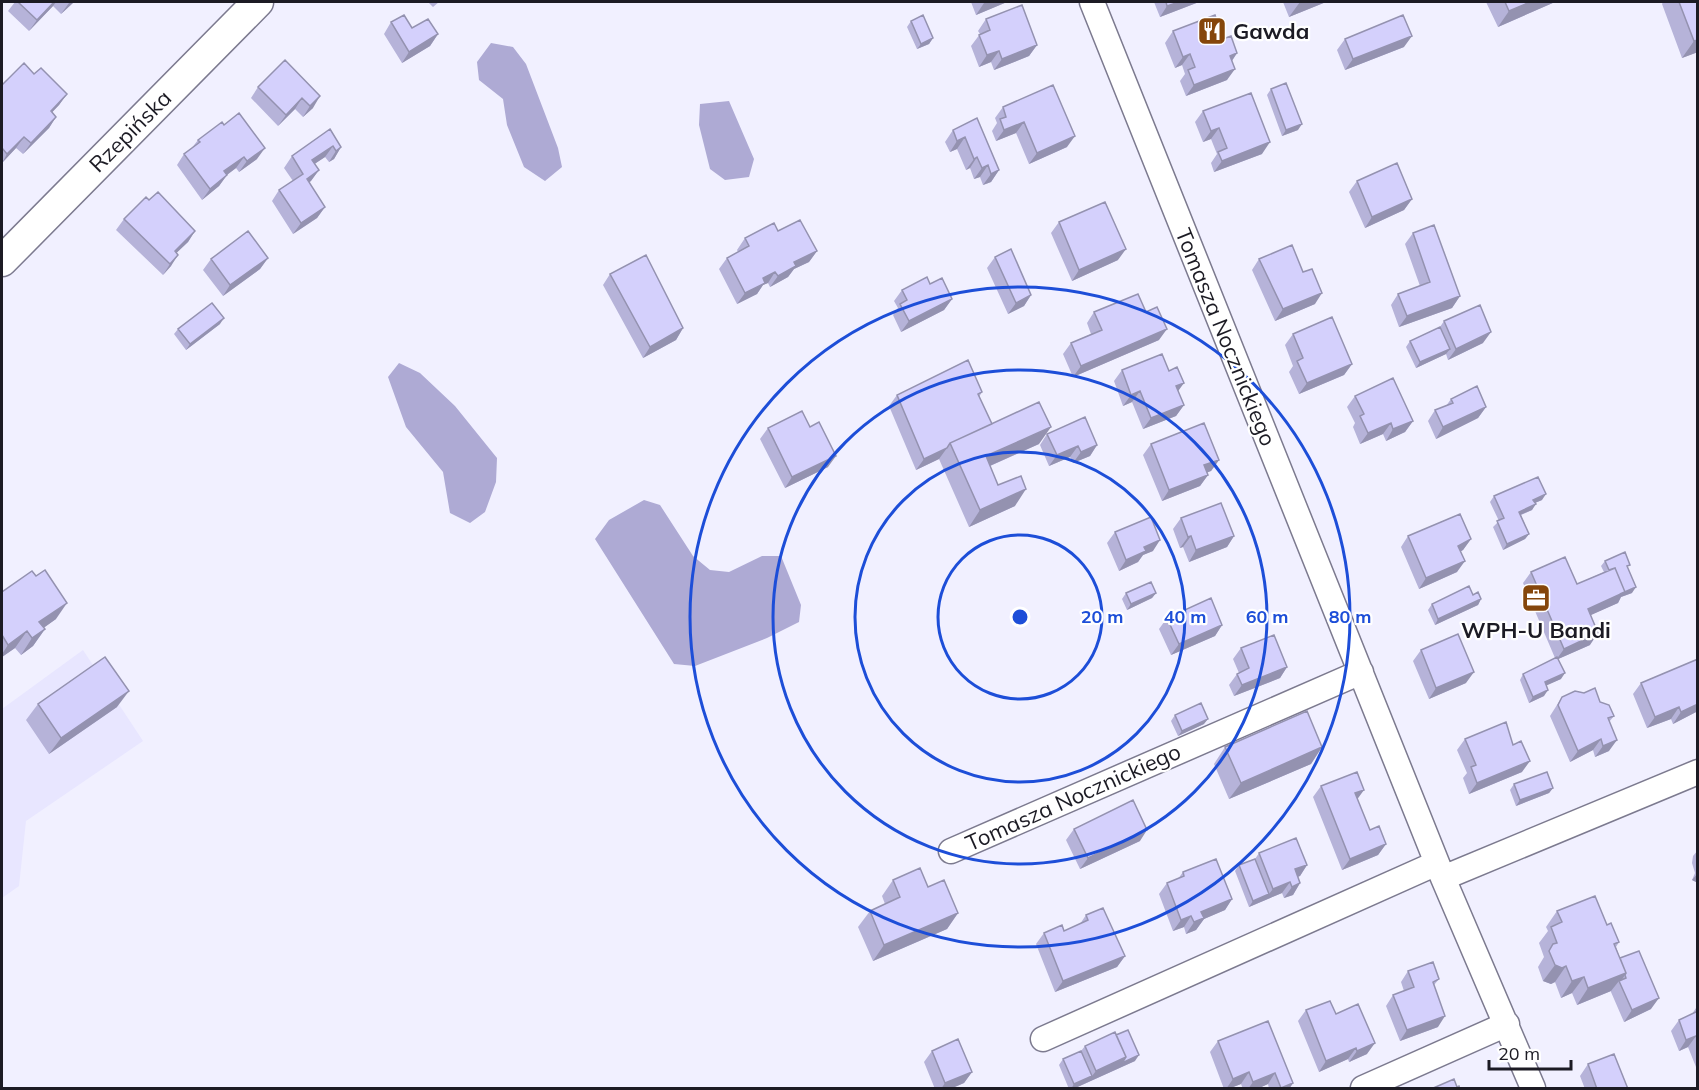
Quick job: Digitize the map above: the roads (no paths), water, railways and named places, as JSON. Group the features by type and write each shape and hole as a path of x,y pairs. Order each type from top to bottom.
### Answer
{"street":[{"name":"Rzepińska","path":"2,261 258,2"},
{"name":"Tomasza Nocznickiego","path":"1092,2 1440,870 1533,1089"},
{"name":"Tomasza Nocznickiego","path":"951,850 1361,672"},
{"path":"1043,1039 1440,870 1698,772"},
{"path":"1363,1089 1507,1024"}],"place":[{"name":"Gawda","path":"1212,31"},
{"name":"WPH-U Bandi","path":"1536,598"}]}
